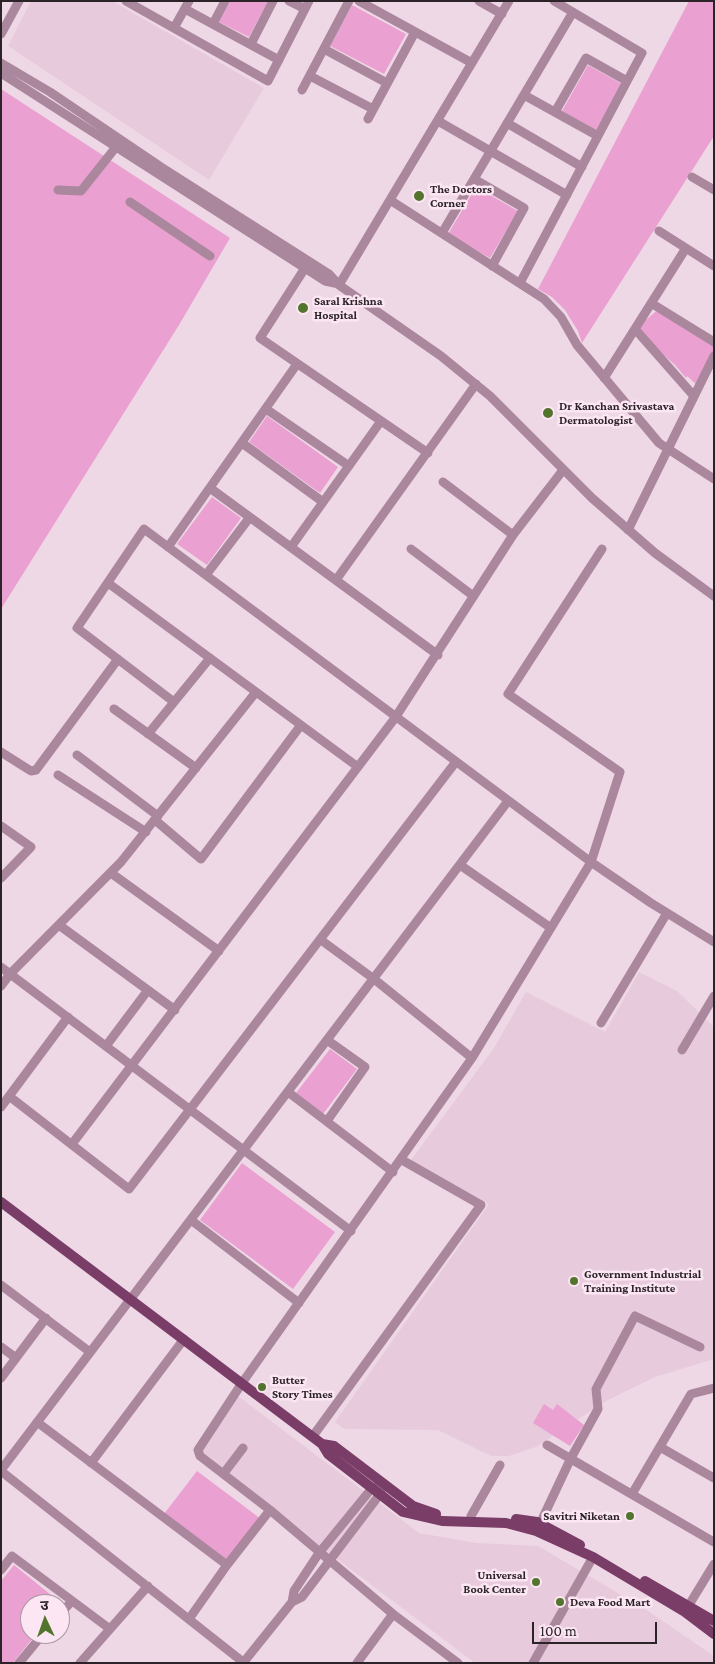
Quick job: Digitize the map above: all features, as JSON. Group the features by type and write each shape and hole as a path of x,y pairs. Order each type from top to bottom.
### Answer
{"main road":[{"path":"1,1202 313,1436 322,1444 328,1454 403,1512 442,1521 506,1523 538,1527 594,1557 685,1612 714,1634"},
{"path":"322,1444 334,1446 413,1506 431,1514 508,1518 538,1527 689,1605 714,1621"}],"street":[{"path":"1,34 19,1"},
{"path":"126,1 268,81 307,5 288,1"},
{"path":"213,24 225,1"},
{"path":"251,44 273,1"},
{"path":"302,90 349,1"},
{"path":"359,1 472,64"},
{"path":"479,1 502,14"},
{"path":"339,284 509,1"},
{"path":"520,283 642,53 554,1"},
{"path":"174,28 187,5 213,24 279,60"},
{"path":"442,233 573,12"},
{"path":"368,119 415,32"},
{"path":"324,49 387,83"},
{"path":"555,112 586,58 627,81"},
{"path":"1,63 116,147 325,281 339,284"},
{"path":"1,73 65,108 329,274 339,284 441,356 476,384 563,470 628,530 655,553 714,596"},
{"path":"310,76 373,110"},
{"path":"524,95 598,136"},
{"path":"438,120 567,195"},
{"path":"507,124 582,167"},
{"path":"58,190 81,191 116,147"},
{"path":"692,177 714,190"},
{"path":"474,179 524,208 492,266"},
{"path":"390,200 544,299 561,317 576,345 659,443 714,479"},
{"path":"130,202 210,256"},
{"path":"659,231 714,266"},
{"path":"604,378 686,248"},
{"path":"304,268 260,338 428,453"},
{"path":"651,303 714,342"},
{"path":"635,329 693,395"},
{"path":"628,530 693,395 714,356"},
{"path":"168,547 297,364"},
{"path":"336,580 476,384"},
{"path":"266,409 349,466"},
{"path":"291,548 381,421"},
{"path":"242,443 323,502"},
{"path":"72,1144 396,718 438,655 472,596 513,535 563,470"},
{"path":"443,482 513,535"},
{"path":"210,488 438,655"},
{"path":"206,576 250,517"},
{"path":"174,702 77,628 144,529 591,862 666,913 714,942"},
{"path":"411,549 472,596"},
{"path":"458,1663 393,1614 270,1510 200,1456 198,1450 242,1383 402,1160 472,1058 591,862 620,772 508,694 602,549"},
{"path":"108,583 358,767"},
{"path":"148,734 210,658"},
{"path":"3,756 31,771 36,770 118,659"},
{"path":"1,986 10,974 110,873 146,832 256,692"},
{"path":"114,709 196,768"},
{"path":"77,755 156,818 201,859 301,725"},
{"path":"9,1096 129,1189 191,1111 455,762"},
{"path":"58,775 146,832"},
{"path":"376,1491 302,1597 292,1602 243,1663 1,1471 508,801"},
{"path":"1,826 31,847 1,878"},
{"path":"460,865 552,928"},
{"path":"110,873 219,951"},
{"path":"601,1023 666,913"},
{"path":"59,925 175,1010"},
{"path":"321,940 374,979 472,1058"},
{"path":"1,967 351,1231"},
{"path":"106,1046 148,990"},
{"path":"682,1050 714,996"},
{"path":"1,1107 68,1017"},
{"path":"326,1121 365,1067 327,1040"},
{"path":"288,1092 393,1172"},
{"path":"313,1436 481,1205 402,1160"},
{"path":"190,1220 300,1303"},
{"path":"1,1284 90,1352"},
{"path":"538,1527 571,1458 598,1409 596,1390 635,1316 700,1347"},
{"path":"1,1378 46,1318"},
{"path":"91,1463 184,1339"},
{"path":"1,1347 16,1358"},
{"path":"632,1494 691,1394 714,1388"},
{"path":"37,1422 227,1565"},
{"path":"547,1445 714,1542"},
{"path":"660,1447 714,1478"},
{"path":"224,1473 243,1448"},
{"path":"471,1516 500,1465"},
{"path":"292,1602 294,1590 319,1553 383,1484"},
{"path":"189,1619 227,1565 270,1510"},
{"path":"1,1570 12,1556 110,1629"},
{"path":"533,1663 594,1557"},
{"path":"689,1605 714,1564"},
{"path":"80,1663 148,1586"},
{"path":"357,1663 393,1614"},
{"path":"19,1663 35,1644"}],"shaded area":[{"path":"31,1 112,1 264,88 209,180 8,46"},
{"path":"230,1 268,1 249,37 219,22"},
{"path":"689,1 714,1 714,136 582,343 578,331 565,310 552,297 538,289"},
{"path":"352,5 406,34 384,74 330,46"},
{"path":"588,65 622,84 596,130 562,111"},
{"path":"1,89 230,238 179,325 1,609"},
{"path":"476,187 518,211 490,258 448,234"},
{"path":"660,308 714,342 714,356 698,386 687,376 686,378 675,365 635,329"},
{"path":"267,416 338,467 320,493 249,442"},
{"path":"212,497 241,518 207,565 177,544"},
{"name":"Government Industrial Training Institute","path":"639,972 677,991 714,1027 714,1359 655,1377 606,1401 536,1447 509,1456 491,1456 438,1430 344,1429 335,1422 489,1204 411,1160 494,1048 526,992 605,1032"},
{"path":"330,1049 357,1069 323,1114 296,1093"},
{"path":"242,1163 335,1232 293,1289 200,1220"},
{"path":"238,1396 419,1533 476,1543 538,1546 645,1609 714,1656 714,1663 475,1663 198,1454"},
{"path":"544,1404 553,1410 557,1404 584,1425 570,1446 533,1423"},
{"path":"197,1471 261,1519 228,1562 164,1514"},
{"path":"14,1565 50,1594 20,1594 20,1644 28,1644 13,1663 1,1663 1,1581"}],"place":[{"name":"The Doctors Corner","path":"419,196"},
{"name":"Saral Krishna Hospital","path":"303,308"},
{"name":"Dr Kanchan Srivastava Dermatologist","path":"548,413"},
{"name":"Government Industrial Training Institute","path":"574,1281"},
{"name":"Butter Story Times","path":"262,1387"},
{"name":"Savitri Niketan","path":"630,1516"},
{"name":"Universal Book Center","path":"536,1582"},
{"name":"Deva Food Mart","path":"560,1602"}]}
